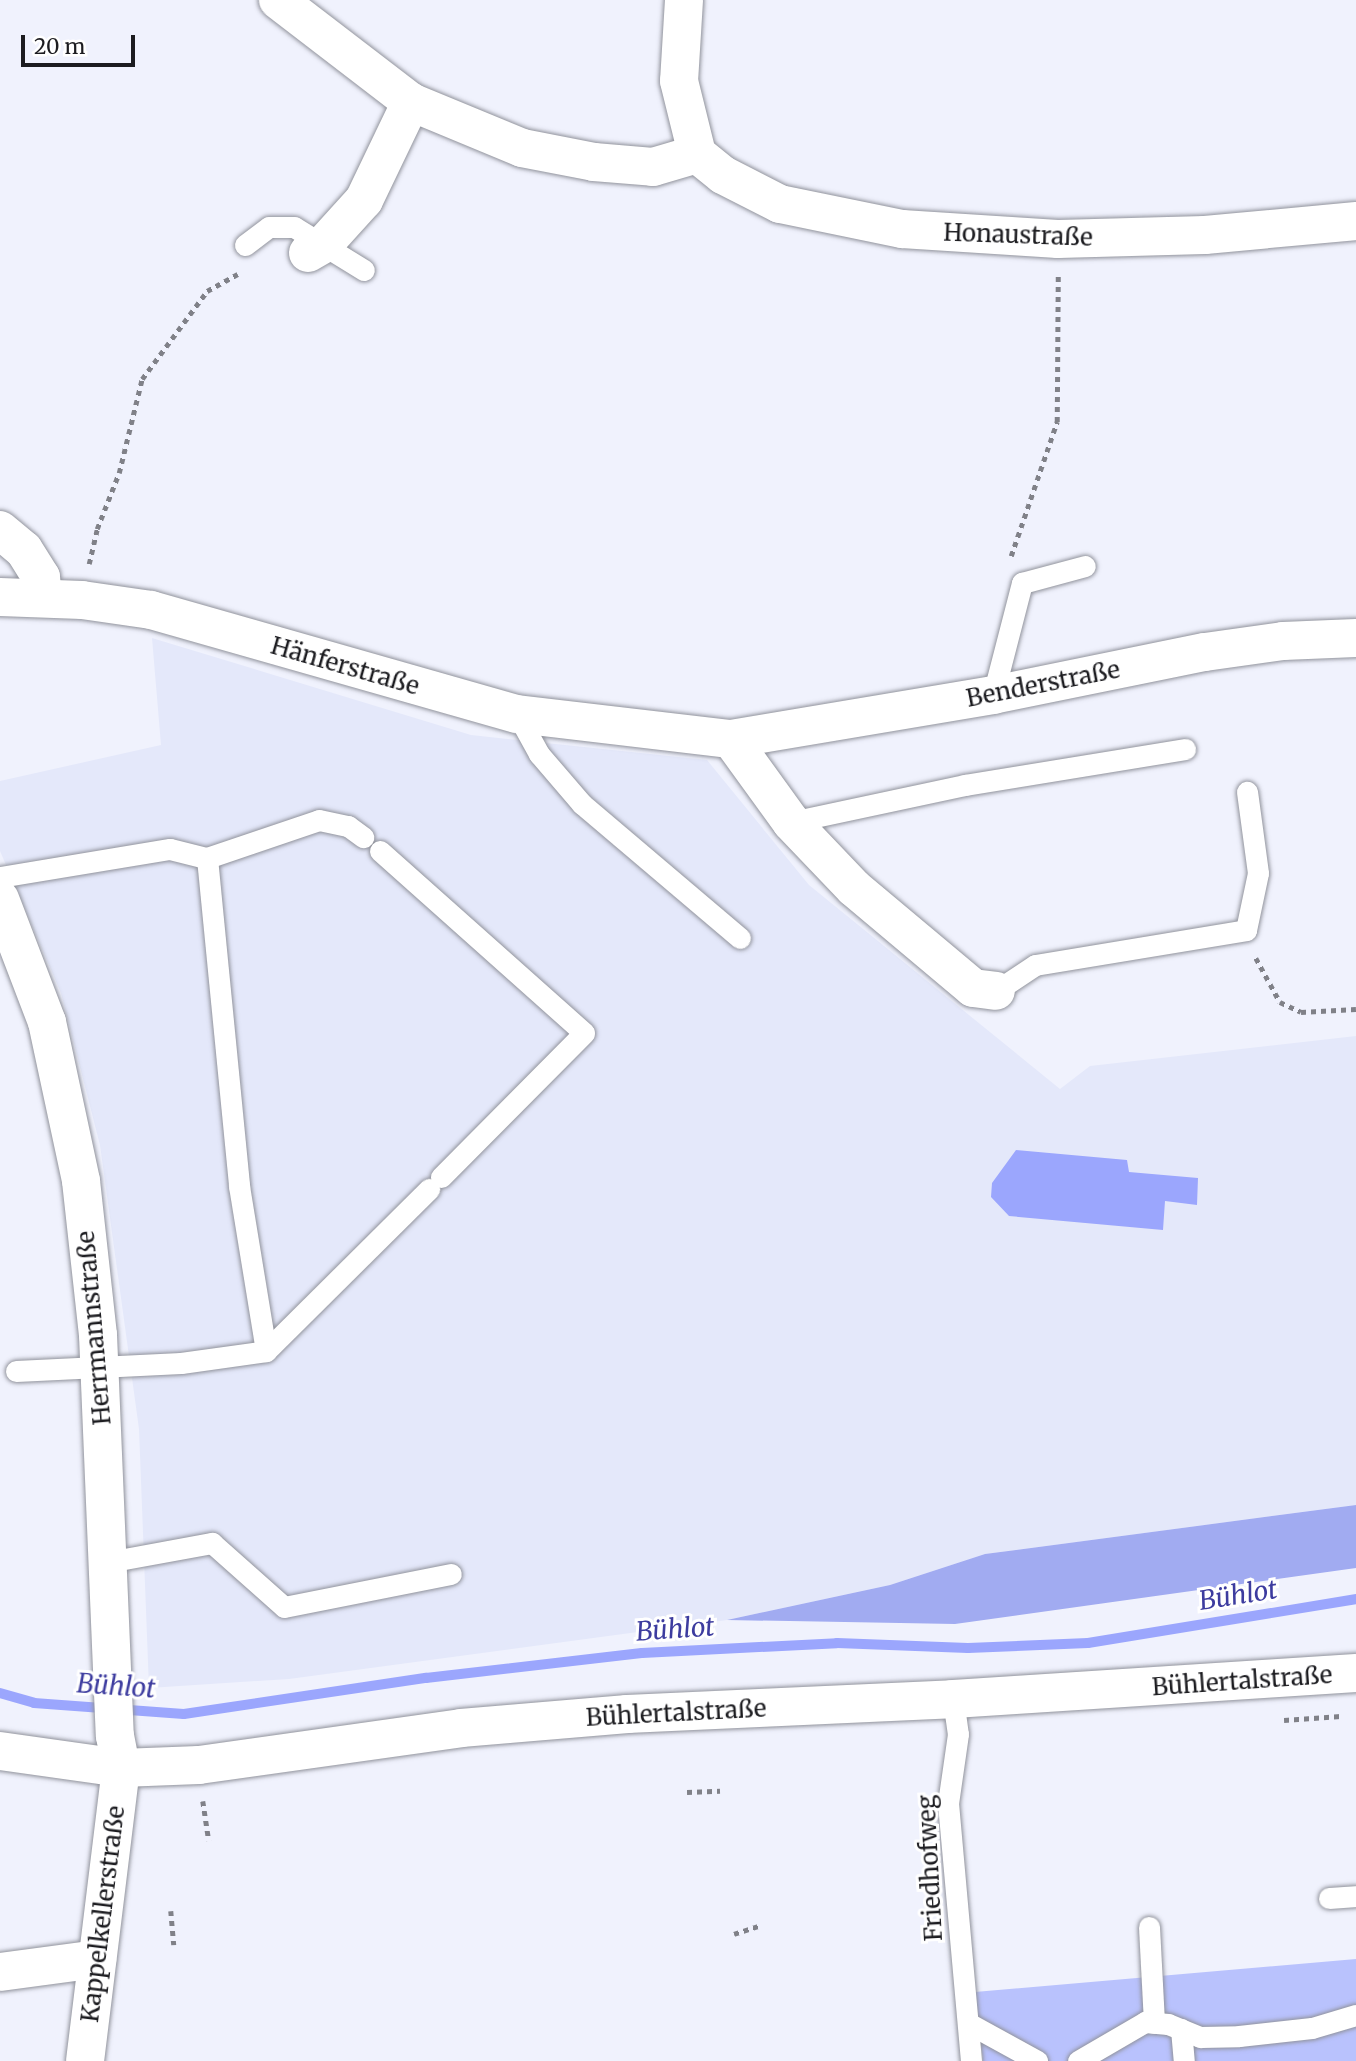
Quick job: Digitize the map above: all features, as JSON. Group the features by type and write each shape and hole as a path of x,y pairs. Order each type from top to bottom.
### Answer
{"street":[{"path":"278,0 411,102 522,148 594,162 653,167 697,154 679,80 684,0"},
{"path":"317,248 364,200 411,102"},
{"name":"Honaustraße","path":"697,154 748,189 819,215 902,229 1058,239 1205,235 1356,221"},
{"path":"0,530 24,550 41,577 43,598"},
{"name":"Hänferstraße","path":"0,597 82,600 151,610 517,714 731,739"},
{"name":"Benderstraße","path":"731,739 993,695 1205,652 1283,641 1356,638"},
{"path":"731,739 791,822 854,888 918,945 972,988 996,991"},
{"name":"Herrmannstraße","path":"0,899 47,1022 79,1167 99,1365 118,1752"},
{"name":"Bühlertalstraße","path":"0,1751 118,1752 199,1765 461,1728 627,1714 953,1699 1356,1674"},
{"name":"Kappelkellerstraße","path":"85,2061 118,1752"},
{"path":"0,1972 97,1959"}],"lane":[{"path":"245,245 269,227 294,227 317,248 364,270"},
{"path":"993,695 1022,583 1085,566"},
{"path":"517,714 539,754 582,804 740,938"},
{"path":"791,822 965,785 1185,749"},
{"path":"996,991 1035,965 1246,930 1258,873 1247,792"},
{"path":"0,877 170,849 207,859 319,820 348,826 363,837"},
{"path":"16,1371 181,1363 266,1351 584,1033 380,851"},
{"path":"207,859 239,1186 266,1351"},
{"path":"108,1562 212,1543 284,1607 451,1574"},
{"name":"Friedhofweg","path":"953,1699 958,1734 948,1803 971,2061"},
{"path":"1329,1898 1356,1896"},
{"path":"1149,1927 1154,2023"},
{"path":"1078,2061 1125,2032 1154,2023 1181,2029 1200,2037 1277,2034 1356,2015"},
{"path":"968,2023 1037,2061"},
{"path":"1181,2029 1184,2061"}],"path":[{"path":"1007,567 1057,422 1058,239"},
{"path":"82,600 97,529 119,473 142,379 207,291 242,271"},
{"path":"1246,930 1262,974 1280,1002 1301,1012 1356,1009"},
{"path":"687,1792 720,1791"},
{"path":"171,1911 174,1945"},
{"path":"734,1934 759,1926"}],"shaded area":[{"path":"152,638 471,735 707,760 809,885 1060,1089 1090,1066 1356,1036 1356,1505 985,1554 890,1585 727,1620 289,1679 149,1688 139,1429 100,1145 61,993 0,851 0,781 161,745"},
{"path":"1016,1150 1127,1160 1129,1172 1198,1178 1197,1205 1165,1201 1163,1230 1009,1216 991,1197 992,1183"},
{"path":"1356,1505 1356,1568 955,1624 727,1620 890,1585 985,1554"},
{"path":"1356,1959 1356,2061 983,2061 975,1992"}],"waterway":[{"name":"Bühlot","path":"0,1693 34,1703 184,1714 426,1678 642,1653 837,1643 968,1648 1088,1643 1356,1599"}]}
